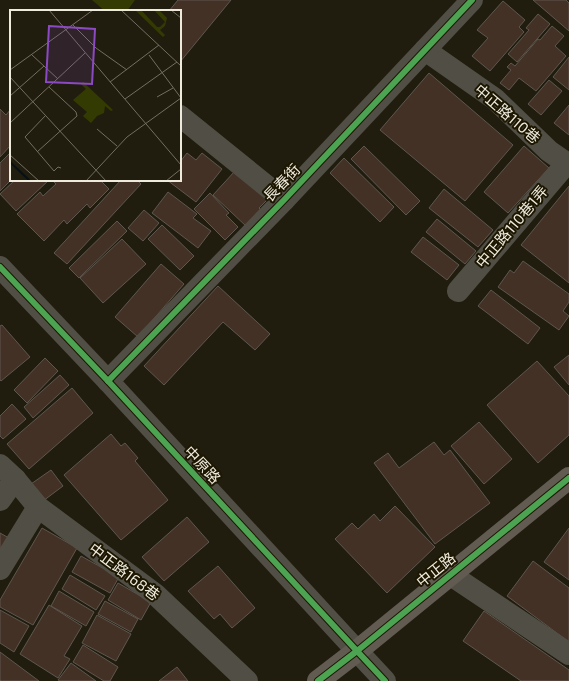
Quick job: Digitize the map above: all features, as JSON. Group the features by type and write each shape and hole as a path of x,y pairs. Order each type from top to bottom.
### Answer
{"main road":[{"name":"中正路","path":"318,681 451,575 569,478"}],"street":[{"name":"長春街","path":"108,381 284,200 472,0"},
{"name":"中正路110巷","path":"425,50 495,99 549,152 568,164"},
{"path":"181,117 284,200"},
{"name":"中正路110巷1弄","path":"458,291 568,164"},
{"name":"中原路","path":"0,267 108,381 385,681"},
{"path":"0,500 8,472"},
{"name":"中正路168巷","path":"8,472 38,507 155,594 247,681"},
{"path":"0,569 38,507"},
{"path":"451,575 569,654"}],"green space":[{"path":"92,0 135,0 128,10 104,10"}],"building":[{"path":"178,0 231,0 181,61 181,10 170,10"},
{"path":"533,0 566,0 569,3 569,31"},
{"path":"503,1 525,20 519,27 524,32 490,71 472,56 488,38 477,30"},
{"path":"538,14 550,24 517,62 508,54 529,30 526,28"},
{"path":"552,26 564,36 555,46 566,56 536,91 519,78 509,90 500,83 511,70 507,67 511,63 515,66 538,39 540,40"},
{"path":"569,57 569,90 553,77"},
{"path":"429,73 513,145 465,201 380,130"},
{"path":"549,80 562,91 541,115 528,104"},
{"path":"569,105 569,135 554,123"},
{"path":"0,109 6,115 10,110 10,146 0,157"},
{"path":"364,146 420,201 406,215 351,159"},
{"path":"524,146 549,168 508,213 484,192"},
{"path":"10,153 10,181 0,191 0,163"},
{"path":"187,153 196,160 202,153 222,169 196,202 168,181 181,181 181,161"},
{"path":"344,158 394,207 380,222 330,173"},
{"path":"235,171 267,200 259,208 262,211 247,227 213,195"},
{"path":"14,181 48,181 16,211 0,194"},
{"path":"53,181 101,181 109,189 90,208 87,204 67,224 64,220 44,241 17,214 40,192 43,196 56,184"},
{"path":"120,181 138,181 141,184 67,264 54,253"},
{"path":"569,186 569,283 521,245"},
{"path":"444,189 493,230 478,247 429,208"},
{"path":"168,192 197,214 193,218 211,231 198,248 152,213"},
{"path":"210,193 229,213 226,215 238,227 225,240 194,209"},
{"path":"144,210 159,223 143,241 128,228"},
{"path":"437,219 476,251 465,264 426,232"},
{"path":"117,221 127,231 79,278 69,268"},
{"path":"162,225 194,256 180,270 148,239"},
{"path":"423,237 459,265 447,280 411,252"},
{"path":"122,239 146,264 103,303 80,278"},
{"path":"523,261 569,294 569,302 563,311 569,316 559,330 498,287 510,270 514,273"},
{"path":"161,264 184,284 138,337 115,317"},
{"path":"218,286 270,334 255,350 223,322 164,385 144,366"},
{"path":"491,290 540,328 528,344 478,306"},
{"path":"2,325 30,357 1,381 0,326"},
{"path":"569,355 569,385 554,367"},
{"path":"45,358 58,371 27,403 14,390"},
{"path":"537,361 569,396 569,435 538,463 487,405"},
{"path":"60,375 69,385 33,418 24,407"},
{"path":"72,388 93,413 29,469 7,444"},
{"path":"12,404 26,419 3,439 0,436 0,416"},
{"path":"479,422 512,459 484,484 451,446"},
{"path":"111,434 121,446 125,443 138,458 135,461 168,500 121,540 64,475"},
{"path":"434,442 444,455 450,450 490,503 435,544 374,463 388,453 399,468"},
{"path":"51,470 63,486 43,501 31,484"},
{"path":"395,506 435,547 387,593 335,539 352,523 358,529 374,514 380,521"},
{"path":"187,517 209,542 164,581 142,557"},
{"path":"42,528 77,548 33,625 0,607 0,600"},
{"path":"569,528 569,580 544,562"},
{"path":"0,533 9,538 0,553"},
{"path":"81,556 119,577 110,593 72,572"},
{"path":"533,561 569,588 569,642 507,596"},
{"path":"218,566 255,608 232,628 220,614 214,619 188,591"},
{"path":"70,575 105,596 96,610 62,589"},
{"path":"118,583 151,602 141,620 108,600"},
{"path":"59,591 94,612 86,626 51,606"},
{"path":"105,601 138,619 131,632 98,614"},
{"path":"49,605 82,626 64,656 70,659 58,678 20,654"},
{"path":"0,610 29,626 14,652 0,643"},
{"path":"484,611 569,670 569,681 521,681 463,641"},
{"path":"97,615 131,634 116,661 82,643"},
{"path":"83,645 118,667 110,681 104,681 73,662"},
{"path":"0,652 39,681 1,681"},
{"path":"71,663 96,681 58,680"},
{"path":"177,667 188,681 159,681"}],"cycle path":[{"path":"108,381 284,200 472,0"},
{"path":"0,267 108,381 385,681"},
{"path":"318,681 569,478"}]}
